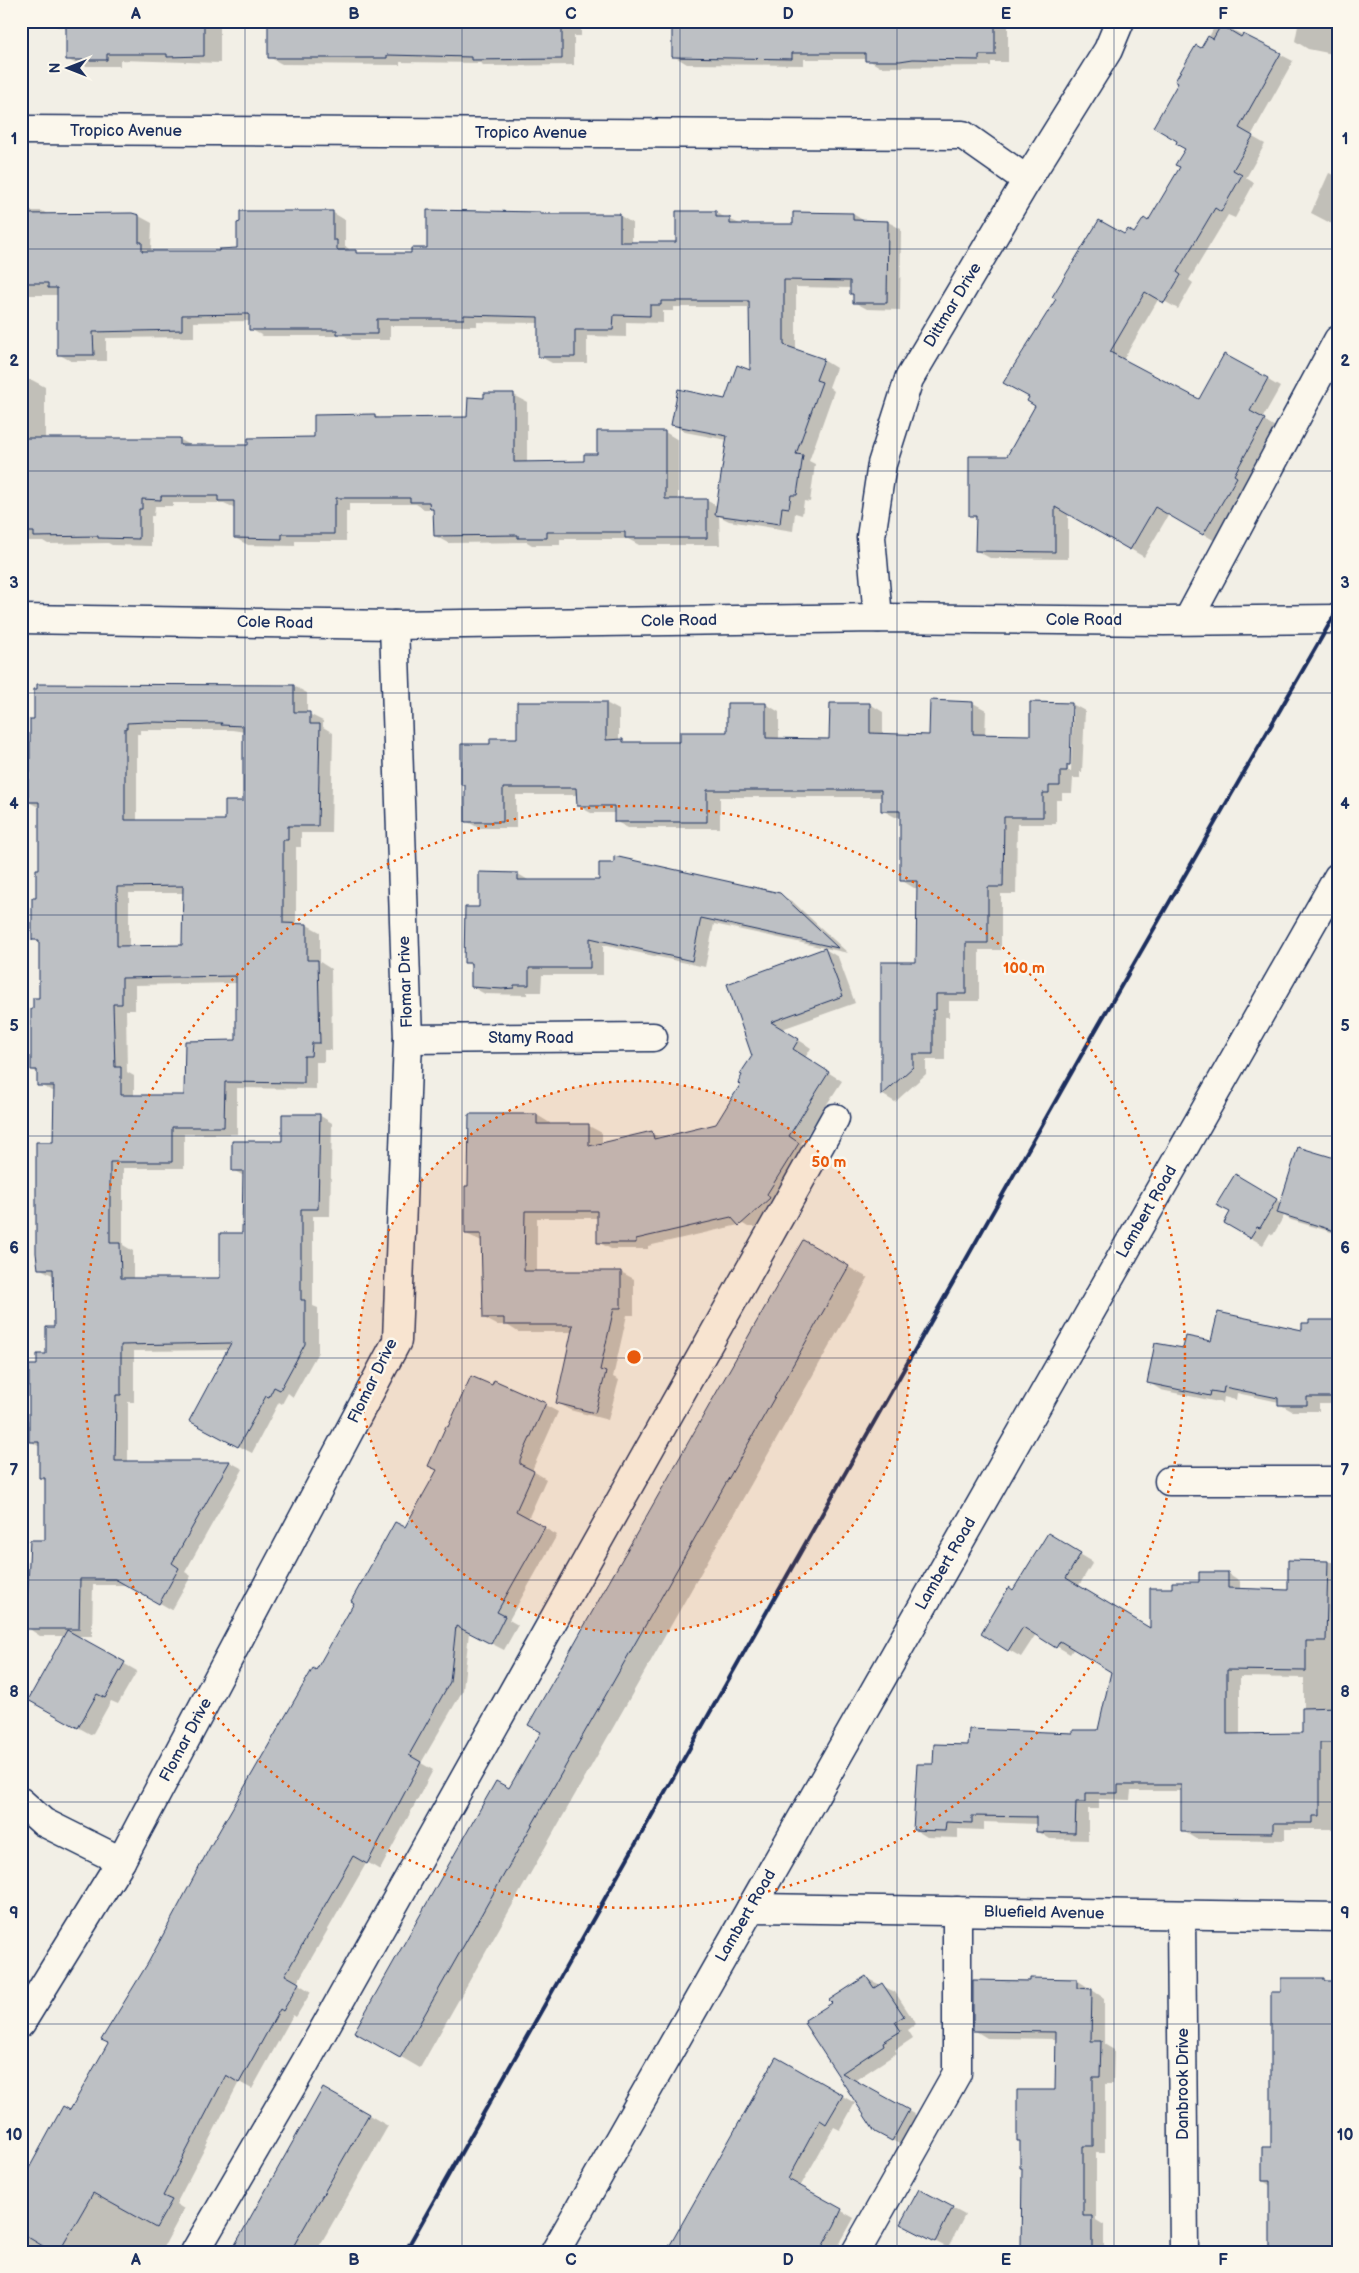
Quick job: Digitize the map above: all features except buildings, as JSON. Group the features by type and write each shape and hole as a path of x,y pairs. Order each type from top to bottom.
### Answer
{"street":[{"name":"Dittmar Drive","path":"878,618 871,538 882,464 909,379 1027,180 1108,50 1120,21"},
{"name":"Tropico Avenue","path":"21,130 963,134 1027,180"},
{"path":"1188,620 1338,340"},
{"name":"Cole Road","path":"21,619 394,625 878,618 1338,619"},
{"name":"Flomar Drive","path":"21,2023 121,1862 397,1341 408,1039 394,625"},
{"name":"Lambert Road","path":"555,2252 1338,877"},
{"name":"Stamy Road","path":"408,1039 653,1037"},
{"path":"195,2252 310,2054 835,1118"},
{"path":"1169,1481 1338,1481"},
{"path":"21,1802 43,1822 121,1862"},
{"name":"Bluefield Avenue","path":"751,1908 1338,1917"},
{"path":"856,2252 957,2073 957,1911"},
{"name":"Danbrook Drive","path":"1182,1916 1184,2252"}],"railway":[{"path":"405,2252 1086,1047 1338,609"}]}
